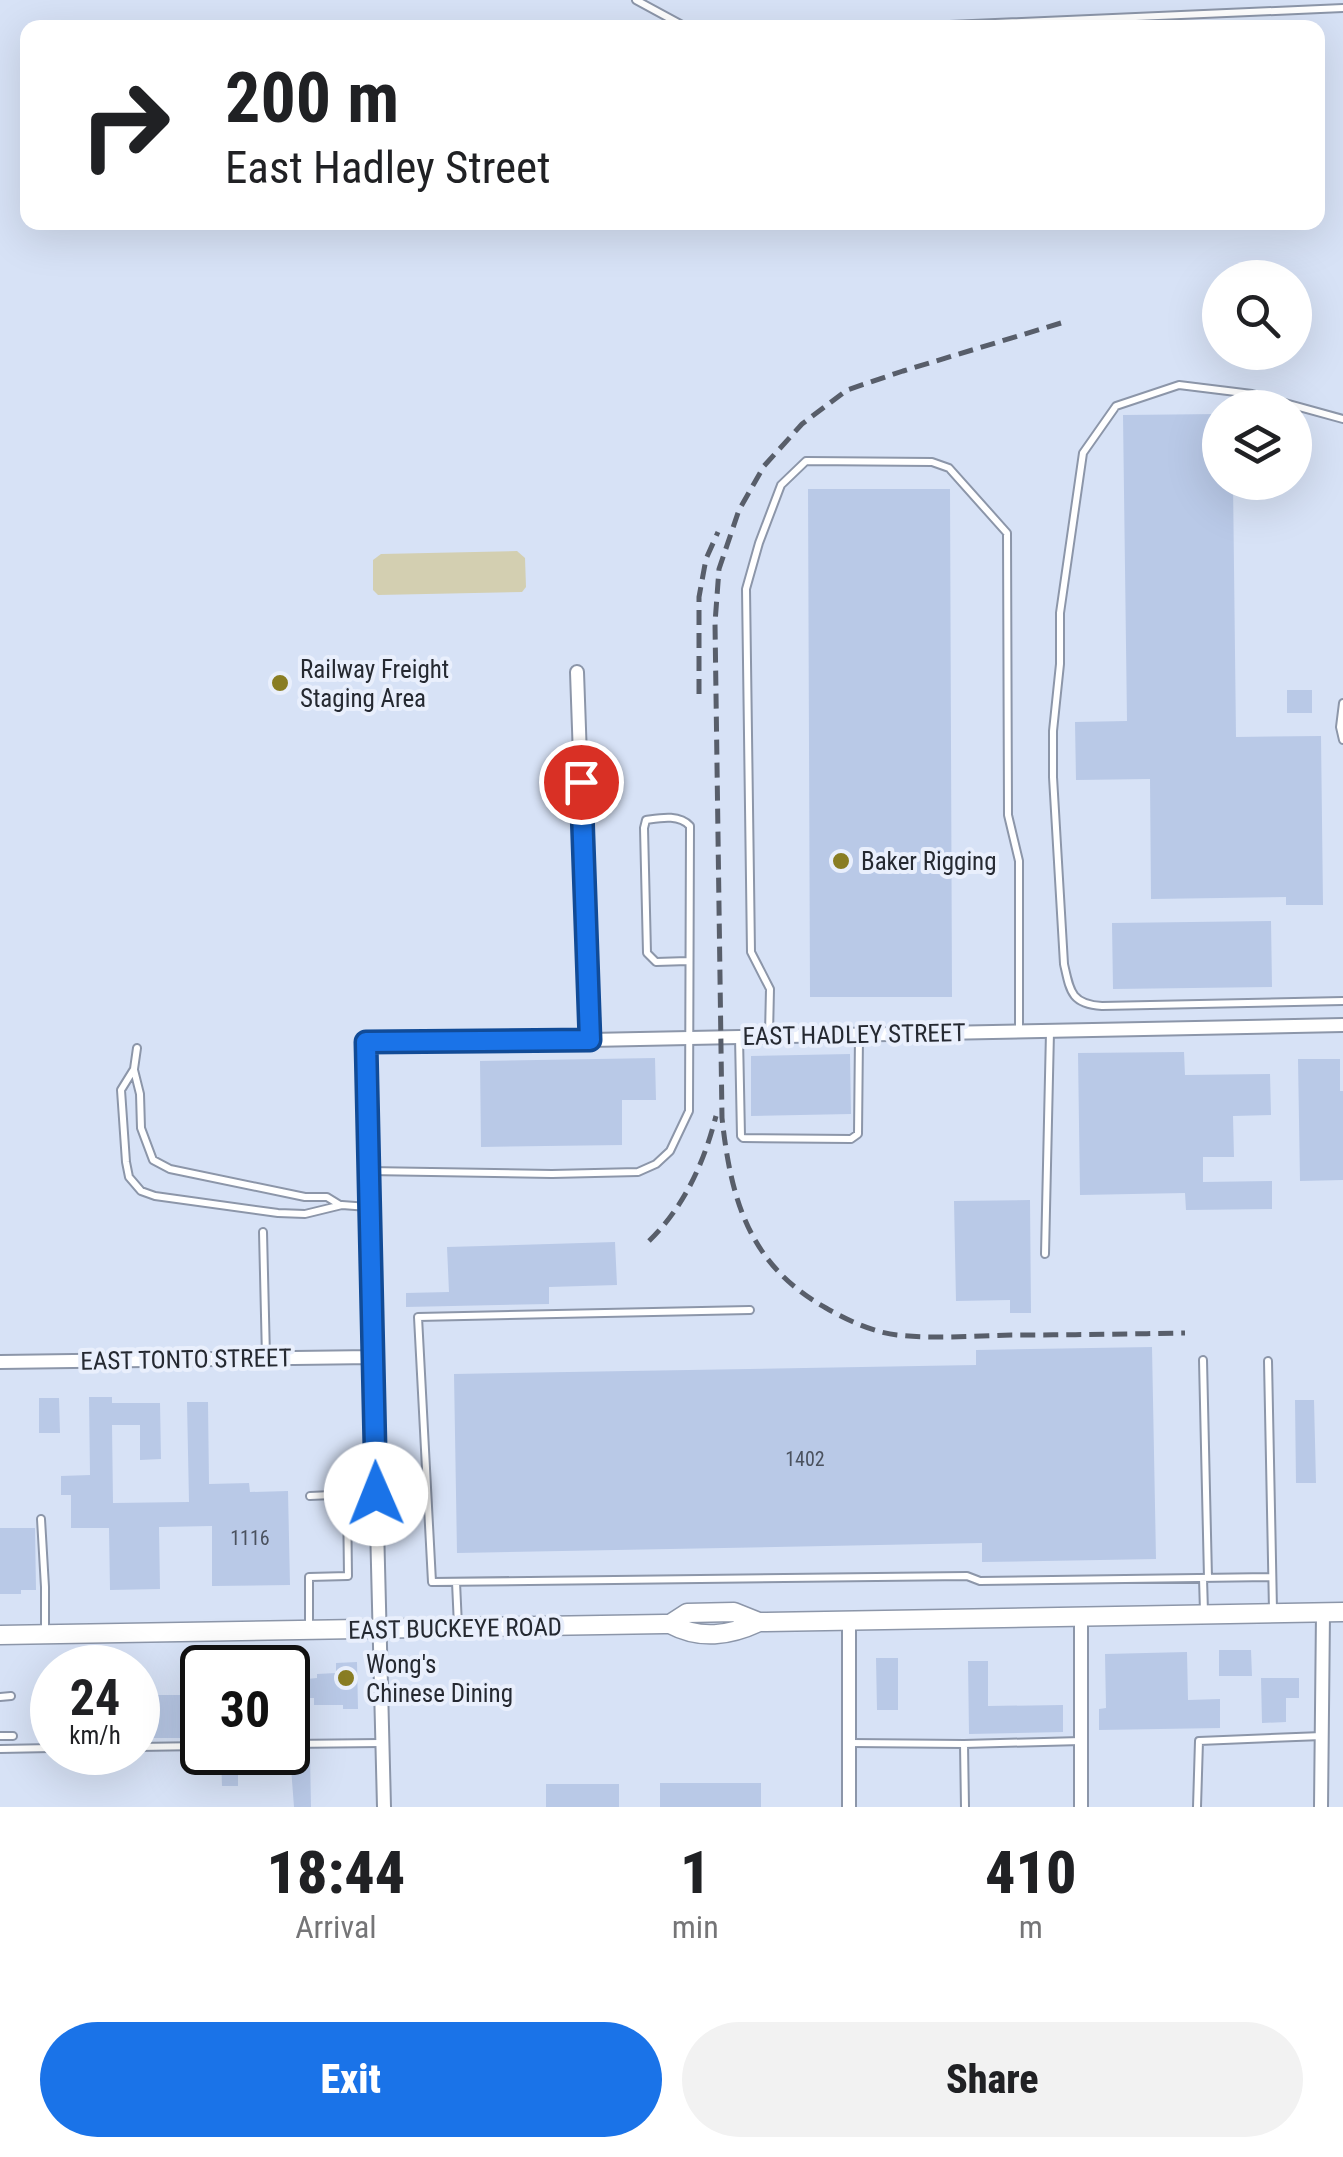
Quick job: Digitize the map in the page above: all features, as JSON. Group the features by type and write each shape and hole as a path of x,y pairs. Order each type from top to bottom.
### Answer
{"main road":[{"name":"EAST BUCKEYE ROAD","path":"0,1635 670,1624 688,1634 734,1634 760,1622 1343,1612"}],"street":[{"path":"577,672 590,1040"},
{"name":"EAST HADLEY STREET","path":"368,1171 366,1042 1343,1025"},
{"path":"368,1171 384,1807"},
{"name":"EAST TONTO STREET","path":"0,1362 373,1356"},
{"path":"1321,1807 1323,1613"},
{"path":"1081,1618 1082,1807"},
{"path":"849,1621 850,1807"}],"lane":[{"path":"636,0 673,20"},
{"path":"1065,20 1343,8"},
{"path":"1343,419 1252,394 1179,384 1116,406 1083,453 1060,613 1060,664 1053,731 1064,964 1078,1001 1102,1006 1343,1001"},
{"path":"769,1035 770,989 751,952 746,588 781,485 806,461 932,462 949,468 1007,532 1008,816 1019,860 1019,1031"},
{"path":"1343,703 1343,740"},
{"path":"368,1171 638,1172 656,1164 670,1151 688,1111 690,826 685,820 664,817 646,820 647,953 656,962 688,962"},
{"path":"1045,1254 1050,1030"},
{"path":"738,1036 743,1138 852,1139 858,1134 859,1034"},
{"path":"137,1048 134,1070 140,1094 141,1128 153,1160 170,1169 306,1197 327,1197 342,1205"},
{"path":"134,1070 121,1090 122,1132 129,1177 141,1191 278,1213 305,1214 342,1205 369,1207"},
{"path":"263,1232 266,1358"},
{"path":"750,1310 418,1317 432,1582 1272,1577"},
{"path":"1203,1360 1204,1615"},
{"path":"1268,1361 1273,1614"},
{"path":"309,1630 309,1578 348,1576 348,1494"},
{"path":"310,1496 376,1494"},
{"path":"42,1518 45,1634"},
{"path":"456,1582 458,1628"},
{"path":"0,1697 12,1696"},
{"path":"0,1736 13,1736"},
{"path":"1198,1807 1199,1741 1322,1736"},
{"path":"850,1743 1081,1741"},
{"path":"310,1744 382,1743"},
{"path":"964,1744 965,1807"},
{"path":"0,1749 30,1748"}],"shaded area":[{"path":"517,551 525,558 526,587 522,592 378,595 373,590 373,560 381,554"}],"building":[{"path":"1202,414 1202,500 1233,500 1236,737 1321,736 1323,905 1286,905 1286,897 1151,899 1150,779 1076,780 1075,722 1127,721 1123,415"},
{"path":"808,489 950,489 952,997 810,997"},
{"path":"1287,690 1312,690 1312,713 1287,713"},
{"path":"1271,921 1272,987 1113,989 1112,923"},
{"path":"1184,1052 1185,1075 1270,1074 1271,1115 1233,1116 1234,1157 1203,1157 1203,1182 1272,1181 1272,1209 1186,1210 1185,1193 1080,1195 1078,1053"},
{"path":"850,1054 851,1114 751,1116 751,1056"},
{"path":"655,1058 656,1100 622,1100 622,1145 481,1147 480,1061"},
{"path":"1298,1059 1340,1059 1343,1180 1300,1181"},
{"path":"1030,1200 1031,1313 1010,1313 1010,1300 956,1301 954,1201"},
{"path":"615,1242 617,1285 549,1287 549,1304 406,1307 406,1293 449,1292 447,1247"},
{"path":"1152,1347 1156,1559 982,1562 982,1543 457,1553 454,1374 976,1365 976,1350"},
{"path":"89,1397 112,1397 112,1403 160,1403 161,1459 140,1460 140,1425 112,1425 113,1503 189,1502 187,1402 208,1402 209,1484 249,1483 250,1492 288,1491 290,1585 212,1586 212,1526 159,1527 160,1589 110,1590 109,1528 71,1528 71,1495 61,1495 61,1476 90,1475"},
{"path":"39,1398 59,1398 60,1433 39,1433"},
{"path":"1295,1400 1314,1400 1316,1483 1296,1483"},
{"path":"0,1528 35,1528 36,1590 0,1594"},
{"path":"1219,1650 1251,1650 1252,1676 1219,1676"},
{"path":"1187,1652 1188,1700 1220,1699 1220,1728 1099,1730 1099,1709 1106,1708 1105,1654"},
{"path":"876,1658 898,1658 898,1710 877,1710"},
{"path":"968,1661 988,1661 988,1706 1063,1705 1063,1732 969,1734"},
{"path":"357,1662 358,1709 314,1705 314,1698 310,1698 310,1679 317,1678 317,1674 336,1673 336,1663"},
{"path":"1261,1678 1299,1678 1299,1698 1286,1698 1286,1722 1262,1723"},
{"path":"160,1695 180,1695 180,1738 160,1738"},
{"path":"310,1754 311,1807 294,1807 292,1775 310,1775"},
{"path":"222,1775 238,1775 238,1786 222,1786"},
{"path":"660,1783 761,1783 761,1807 660,1807"},
{"path":"546,1784 619,1784 619,1807 546,1807"}],"railway":[{"path":"1061,323 847,390 802,424 764,466 739,510 719,569 715,623 722,1118 739,1203 762,1251 800,1291 851,1321 888,1333 925,1337 1185,1333"},
{"path":"699,694 699,597 706,559 718,532"},
{"path":"649,1241 673,1214 691,1183 716,1116"}],"place":[{"name":"Railway Freight Staging Area","path":"280,683"},
{"name":"Baker Rigging","path":"841,861"},
{"name":"Wong's Chinese Dining","path":"346,1678"}],"route":[{"path":"376,1494 366,1042 590,1040 581,782"}]}
